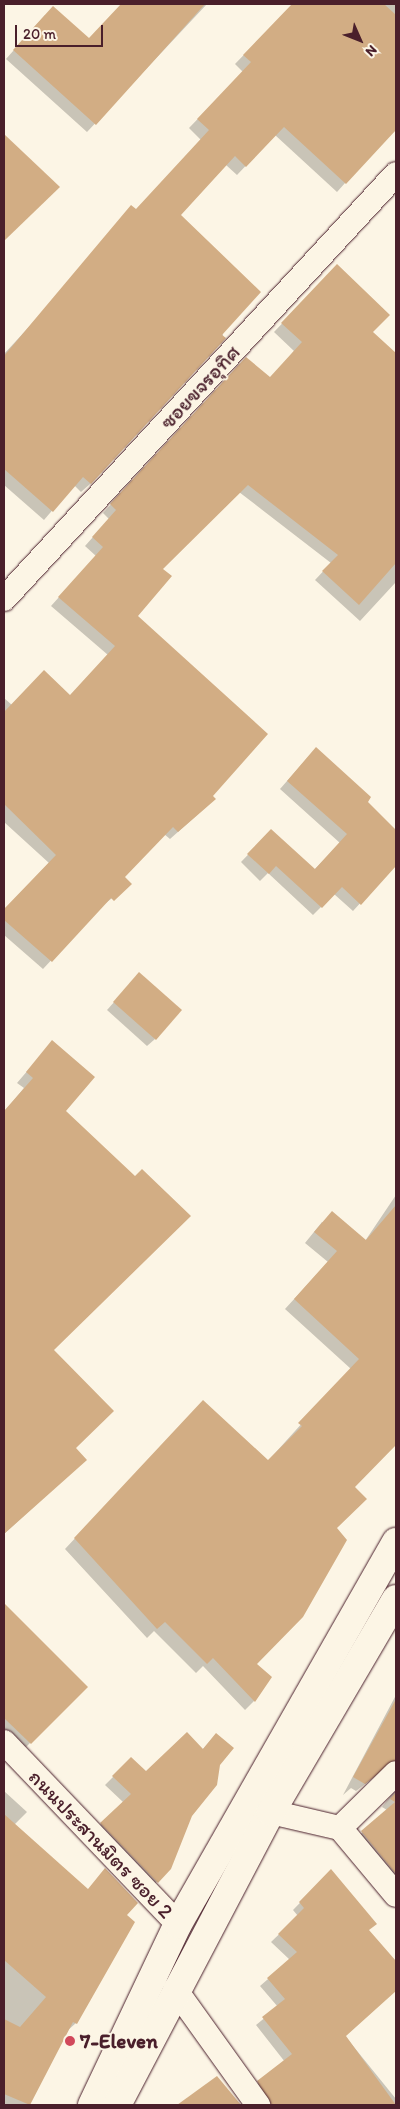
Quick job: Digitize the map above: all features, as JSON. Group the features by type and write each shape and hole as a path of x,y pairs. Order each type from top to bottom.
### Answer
{"main road":[{"path":"117,2105 174,1990 271,1812 396,1542"},
{"path":"92,2105 178,1924 329,1685 396,1599"}],"street":[{"name":"ซอยขจรอุทิศ","path":"4,599 396,174"},
{"name":"ถนนประสานมิตร ซอย 2","path":"4,1742 178,1924"},
{"path":"340,1828 396,1773"},
{"path":"271,1812 340,1828 396,1895"},
{"path":"174,1990 258,2105"}],"building":[{"path":"121,4 205,4 96,125 13,50 53,6 89,38"},
{"path":"292,4 384,4 396,15 396,130 346,184 284,127 246,167 235,156 181,215 261,292 222,335 226,338 91,484 83,477 53,512 4,469 4,356 131,205 136,209 209,130 197,119 251,62 243,55"},
{"path":"4,134 60,187 4,241"},
{"path":"337,264 390,315 373,332 396,353 396,563 359,605 322,571 338,555 248,485 163,569 172,576 138,616 268,734 213,796 216,799 178,832 173,827 125,877 132,884 114,901 111,898 52,962 4,920 4,909 56,855 4,804 4,712 44,670 70,695 115,646 58,597 103,547 92,537 116,510 110,504 246,357 270,377 302,342 281,323"},
{"path":"316,747 371,797 368,802 396,830 396,866 361,905 342,887 322,908 276,866 269,874 247,854 271,829 315,869 347,834 287,781"},
{"path":"139,972 182,1010 156,1040 113,1002"},
{"path":"52,1040 95,1077 66,1111 135,1176 142,1169 191,1216 54,1350 114,1411 76,1448 87,1460 4,1534 4,1111 33,1078 26,1072"},
{"path":"396,1205 396,1445 355,1487 367,1499 337,1528 347,1540 303,1617 257,1664 272,1677 255,1702 213,1658 207,1664 165,1622 157,1629 74,1538 203,1400 268,1460 302,1426 298,1423 359,1359 294,1299 337,1251 314,1232 332,1211 366,1240"},
{"path":"4,1603 88,1687 31,1744 4,1718"},
{"path":"396,1699 396,1760 365,1784 353,1777"},
{"path":"187,1732 203,1749 216,1733 234,1748 220,1765 217,1785 192,1816 171,1869 158,1883 100,1823 131,1794 112,1776 131,1757 146,1771"},
{"path":"396,1792 396,1874 361,1831 395,1802 390,1799"},
{"path":"4,1814 88,1889 105,1868 138,1903 127,1915 135,1922 77,2024 73,2022 30,2105 4,2094 4,2019 20,2027 46,1997 4,1960"},
{"path":"331,1869 377,1924 369,1930 396,1961 396,1991 346,2036 396,2105 271,2105 257,2081 292,2054 262,2017 285,1999 267,1978 297,1952 278,1934 304,1908 299,1902"},
{"path":"217,2076 241,2105 177,2105"}],"place":[{"name":"7-Eleven","path":"70,2041"}]}
